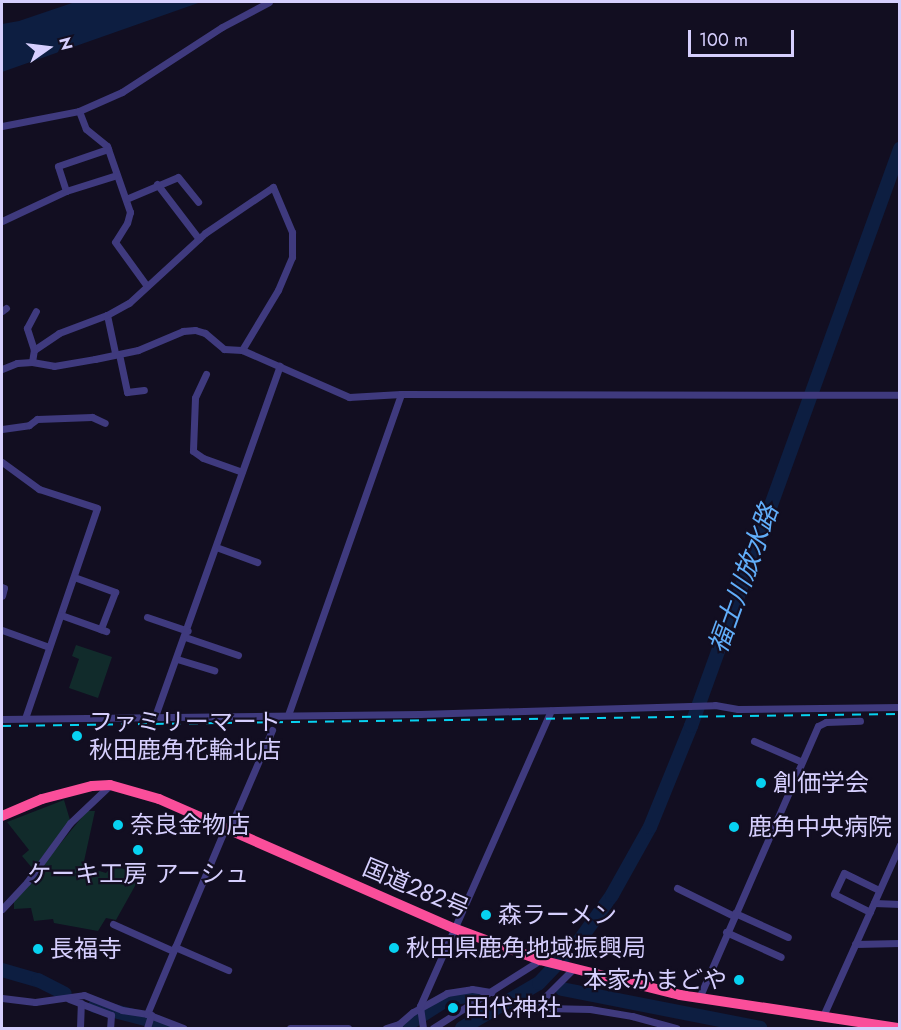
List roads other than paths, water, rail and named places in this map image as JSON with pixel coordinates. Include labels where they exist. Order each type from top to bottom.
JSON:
[{"type":"highway","name":"国道282号","points":[[2,816],[42,799],[92,786],[110,785],[159,799],[453,928],[540,960],[699,999],[898,1029]]},
{"type":"street","points":[[2,126],[79,111],[122,92],[222,27],[269,2]]},
{"type":"street","points":[[79,111],[86,129],[108,149],[130,212],[127,223],[115,242],[147,286]]},
{"type":"street","points":[[66,191],[58,166],[108,149]]},
{"type":"street","points":[[2,221],[66,191],[117,175]]},
{"type":"street","points":[[126,199],[157,184],[180,177],[198,202]]},
{"type":"street","points":[[157,184],[199,239]]},
{"type":"street","points":[[33,350],[59,333],[107,315],[129,303],[199,239],[273,187],[292,232],[292,257],[278,290],[242,350]]},
{"type":"street","points":[[32,362],[33,350],[27,328],[36,311]]},
{"type":"street","points":[[107,315],[127,392],[144,390]]},
{"type":"street","points":[[2,369],[17,363],[32,362],[54,366],[138,350],[183,331],[195,330],[205,333],[224,349],[242,350],[349,397],[401,394],[900,395]]},
{"type":"street","points":[[154,719],[280,366]]},
{"type":"street","points":[[206,374],[195,398],[193,451],[203,458],[242,472]]},
{"type":"street","points":[[288,715],[401,394]]},
{"type":"street","points":[[2,429],[29,425],[37,419],[92,417],[105,423]]},
{"type":"street","points":[[2,462],[39,489],[97,508],[24,718]]},
{"type":"street","points":[[216,547],[257,562]]},
{"type":"street","points":[[61,615],[104,630],[115,592],[74,577]]},
{"type":"street","points":[[2,587],[4,588],[2,596]]},
{"type":"street","points":[[147,617],[238,655]]},
{"type":"street","points":[[2,630],[49,647]]},
{"type":"street","points":[[177,659],[214,670]]},
{"type":"street","points":[[2,719],[154,719],[550,711],[715,705],[738,710],[900,707]]},
{"type":"street","points":[[423,1029],[420,1014],[453,928],[550,711]]},
{"type":"street","points":[[699,999],[726,932],[818,726],[826,722],[860,721]]},
{"type":"street","points":[[148,1026],[149,1015],[174,949],[272,730]]},
{"type":"street","points":[[754,741],[802,762]]},
{"type":"street","points":[[2,909],[27,882],[70,823],[110,785]]},
{"type":"street","points":[[823,1016],[900,845]]},
{"type":"street","points":[[870,912],[834,894],[844,873],[879,890]]},
{"type":"street","points":[[677,888],[788,937]]},
{"type":"street","points":[[874,903],[900,904]]},
{"type":"street","points":[[113,924],[228,970]]},
{"type":"street","points":[[726,932],[781,957]]},
{"type":"street","points":[[855,944],[900,943]]},
{"type":"street","points":[[433,1029],[540,960]]},
{"type":"street","points":[[572,969],[541,1001],[546,1008],[590,1009],[632,1016],[676,1029]]},
{"type":"street","points":[[386,1029],[420,1014],[440,996],[458,990],[492,992]]},
{"type":"street","points":[[2,998],[35,1002],[84,995],[122,1010],[149,1015],[183,1029]]},
{"type":"street","points":[[67,999],[111,1015],[110,1029]]},
{"type":"street","points":[[80,1029],[81,1003]]},
{"type":"street","points":[[290,1029],[348,1029]]},
{"type":"water","points":[[75,2],[201,2],[2,72],[2,24],[19,21]]},
{"type":"waterway","name":"福士川放水路","points":[[462,1028],[539,983],[579,941],[612,895],[650,827],[691,726],[900,149]]},
{"type":"waterway","points":[[2,970],[38,980],[65,994]]},
{"type":"waterway","points":[[562,989],[760,1028]]},
{"type":"waterway","points":[[402,1028],[446,1000],[478,994]]},
{"type":"waterway","points":[[95,1006],[157,1022],[169,1028]]},
{"type":"railway","points":[[2,726],[900,714]]},
{"type":"place","name":"ファミリーマート 秋田鹿角花輪北店","points":[[77,736]]},
{"type":"place","name":"創価学会","points":[[761,783]]},
{"type":"place","name":"奈良金物店","points":[[118,825]]},
{"type":"place","name":"鹿角中央病院","points":[[734,827]]},
{"type":"place","name":"ケーキ工房 アーシュ","points":[[138,850]]},
{"type":"place","name":"森ラーメン","points":[[486,915]]},
{"type":"place","name":"秋田県鹿角地域振興局","points":[[394,948]]},
{"type":"place","name":"長福寺","points":[[38,949]]},
{"type":"place","name":"本家かまどや","points":[[739,980]]},
{"type":"place","name":"田代神社","points":[[453,1008]]}]
